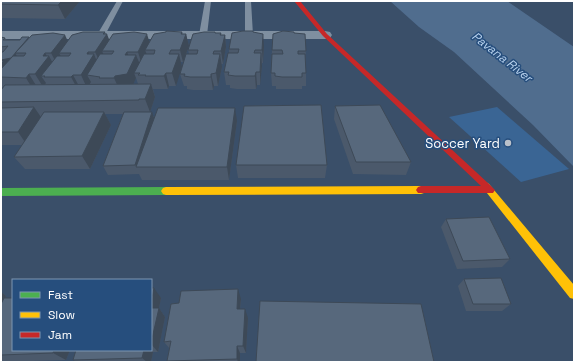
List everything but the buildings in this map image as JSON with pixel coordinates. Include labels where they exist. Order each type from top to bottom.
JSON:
[{"type":"street","points":[[297,1],[326,35],[490,190],[574,294]]},
{"type":"street","points":[[1,35],[326,35]]},
{"type":"street","points":[[1,192],[490,190]]},
{"type":"lane","points":[[101,35],[120,1]]},
{"type":"lane","points":[[203,35],[208,1]]},
{"type":"lane","points":[[248,1],[249,35]]},
{"type":"shaded area","name":"Soccer Yard","points":[[497,107],[569,169],[521,182],[449,117]]},
{"type":"water","name":"Pavana River","points":[[390,1],[507,1],[574,47],[574,167],[533,125],[454,52],[419,27]]},
{"type":"traffic: fast","points":[[1,192],[166,191]]},
{"type":"traffic: slow","points":[[486,186],[574,294]]},
{"type":"traffic: slow","points":[[166,191],[421,190]]},
{"type":"traffic: jam","points":[[297,1],[325,35],[486,186]]},
{"type":"traffic: jam","points":[[421,190],[490,190]]},
{"type":"place","name":"Soccer Yard","points":[[508,143]]}]
